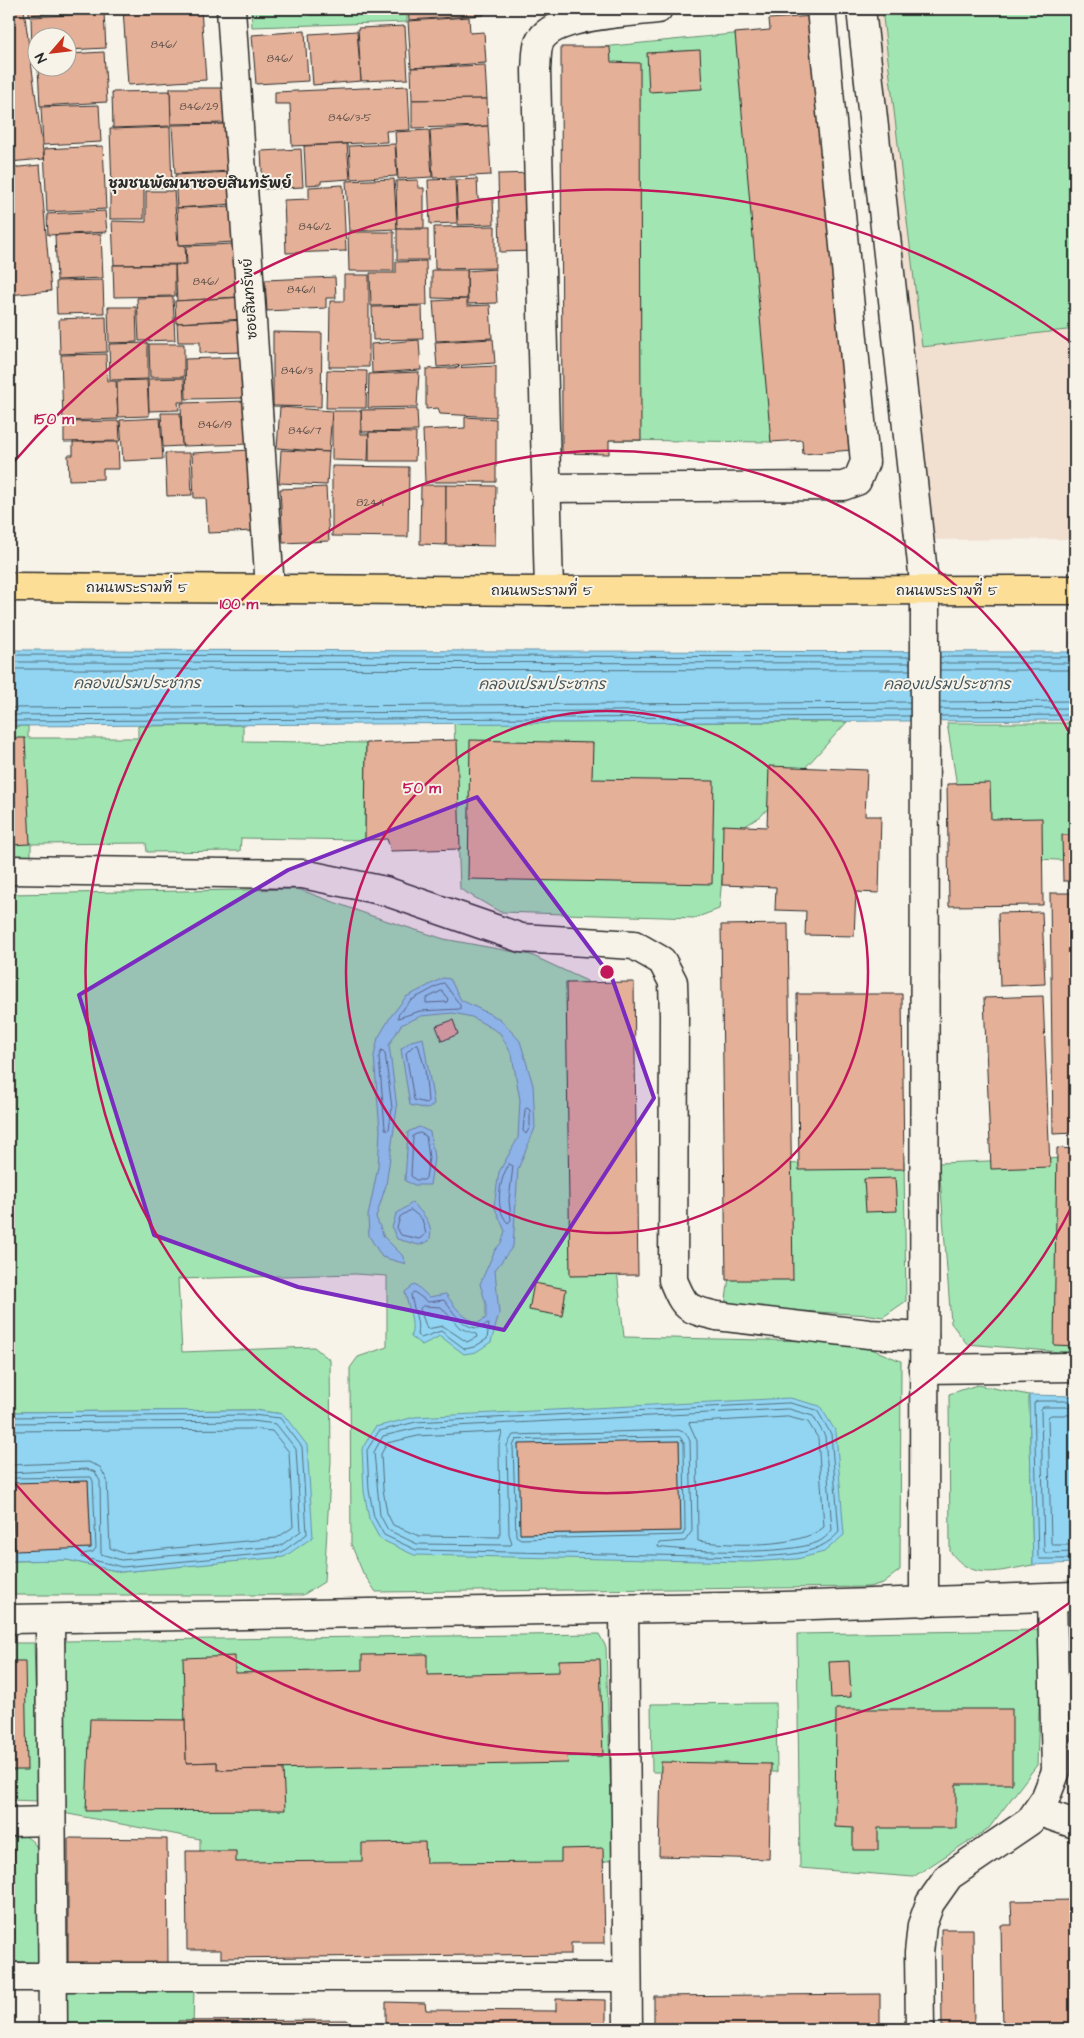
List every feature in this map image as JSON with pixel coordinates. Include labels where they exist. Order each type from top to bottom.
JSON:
[{"type":"main road","name":"ถนนพระรามที่ 5","points":[[9,587],[549,592],[1075,590]]},
{"type":"street","name":"ซอยสินทรัพย์","points":[[231,9],[270,589]]},
{"type":"street","points":[[549,592],[536,70],[539,43],[548,20],[570,20],[658,9]]},
{"type":"street","points":[[545,488],[843,486],[857,481],[866,462],[821,9]]},
{"type":"street","points":[[861,9],[925,591],[924,1602]]},
{"type":"street","points":[[9,870],[91,869],[303,874],[385,891],[521,938],[634,946],[662,961],[673,982],[673,1280],[682,1302],[694,1311],[717,1316],[869,1334],[924,1337]]},
{"type":"street","points":[[924,1369],[1075,1368]]},
{"type":"street","points":[[9,1619],[924,1602],[1064,1596],[1056,1771],[1045,1799],[1030,1821],[949,1876],[930,1903],[922,1925],[919,1953],[920,2029]]},
{"type":"street","points":[[624,1608],[628,2029]]},
{"type":"street","points":[[50,1618],[54,2029]]},
{"type":"street","points":[[1036,1811],[1075,1824]]},
{"type":"street","points":[[9,1822],[52,1822]]},
{"type":"street","points":[[9,1976],[628,1977]]},
{"type":"highlighted area","points":[[477,797],[612,978],[654,1098],[504,1330],[298,1287],[154,1235],[79,995],[288,870]]},
{"type":"shaded area","points":[[849,9],[1075,9],[1075,539],[907,540]]},
{"type":"green space","points":[[251,9],[407,9],[407,22],[252,27]]},
{"type":"green space","points":[[882,9],[1075,9],[1075,329],[922,347]]},
{"type":"green space","points":[[753,32],[771,442],[609,440],[592,48]]},
{"type":"green space","points":[[847,722],[761,816],[726,838],[719,909],[695,918],[500,912],[460,889],[454,723]]},
{"type":"green space","points":[[947,723],[1075,723],[1075,861],[968,855]]},
{"type":"green space","points":[[243,725],[243,741],[366,743],[365,840],[241,838],[240,851],[147,852],[146,843],[31,844],[31,856],[9,856],[9,726],[28,726],[28,738],[138,738],[138,726]]},
{"type":"green space","points":[[298,889],[372,916],[444,939],[531,955],[587,981],[624,1337],[854,1342],[901,1361],[900,1570],[883,1583],[869,1587],[376,1592],[363,1573],[351,1544],[350,1368],[358,1357],[387,1347],[387,1276],[355,1274],[178,1279],[182,1352],[314,1347],[330,1360],[331,1461],[324,1582],[303,1595],[9,1595],[9,1561],[67,1560],[121,1572],[256,1559],[283,1414],[253,1410],[9,1412],[9,894]]},
{"type":"green space","points":[[1064,1158],[1072,1353],[967,1344],[951,1323],[939,1163]]},
{"type":"green space","points":[[904,1162],[906,1301],[883,1317],[725,1307],[731,1262],[773,1164]]},
{"type":"green space","points":[[977,1385],[1029,1395],[1033,1565],[998,1571],[977,1571],[959,1561],[950,1551],[949,1394]]},
{"type":"green space","points":[[1042,1630],[1037,1765],[989,1828],[913,1877],[800,1868],[797,1634]]},
{"type":"green space","points":[[599,1634],[606,1647],[613,1859],[562,1874],[200,1875],[200,1839],[63,1813],[65,1641]]},
{"type":"green space","points":[[9,1643],[34,1643],[39,1801],[9,1800]]},
{"type":"green space","points":[[776,1703],[777,1772],[652,1772],[651,1704]]},
{"type":"green space","points":[[9,1833],[19,1834],[33,1842],[42,1865],[44,1881],[43,1963],[9,1961]]},
{"type":"green space","points":[[194,1988],[193,2029],[65,2029],[63,1990]]},
{"type":"water","name":"คลองเปรมประชากร","points":[[9,650],[1075,652],[1075,720],[9,726]]},
{"type":"water","points":[[443,978],[450,979],[461,1000],[500,1019],[520,1041],[533,1085],[535,1128],[518,1169],[513,1246],[495,1270],[499,1314],[491,1342],[476,1352],[464,1354],[440,1336],[422,1345],[411,1337],[412,1320],[405,1292],[415,1284],[429,1297],[446,1294],[459,1312],[472,1321],[478,1323],[486,1318],[486,1304],[480,1284],[495,1250],[501,1243],[505,1231],[494,1206],[499,1172],[518,1138],[520,1100],[512,1055],[500,1033],[472,1017],[453,1013],[421,1016],[401,1025],[389,1045],[397,1108],[386,1185],[376,1217],[384,1237],[402,1255],[406,1264],[382,1257],[369,1236],[368,1216],[378,1167],[380,1130],[374,1056],[378,1038],[391,1016],[406,997]]},
{"type":"water","points":[[423,1038],[434,1104],[428,1109],[410,1105],[401,1049],[411,1041]]},
{"type":"water","points":[[419,1127],[430,1132],[434,1158],[430,1185],[415,1185],[405,1181],[408,1132]]},
{"type":"water","points":[[412,1203],[424,1215],[430,1230],[429,1241],[419,1245],[397,1239],[392,1228],[396,1214]]},
{"type":"water","points":[[1029,1395],[1075,1396],[1075,1563],[1033,1565]]},
{"type":"water","points":[[790,1398],[820,1406],[836,1432],[844,1535],[824,1552],[797,1559],[749,1562],[414,1555],[380,1539],[369,1519],[364,1491],[362,1449],[375,1427],[415,1417]],"holes":[[[679,1442],[680,1531],[520,1534]]]},
{"type":"water","points":[[253,1410],[283,1414],[307,1445],[313,1537],[284,1557],[121,1572],[67,1560],[9,1561],[9,1412]],"holes":[[[88,1481],[91,1548],[15,1550],[12,1484]]]},
{"type":"building","points":[[9,9],[24,9],[28,39],[28,78],[33,78],[44,159],[9,162]]},
{"type":"building","points":[[29,9],[50,9],[51,13],[29,15]]},
{"type":"building","points":[[51,9],[96,9],[96,12],[51,12]]},
{"type":"building","points":[[123,9],[201,9],[206,80],[128,85]]},
{"type":"building","points":[[301,9],[347,9],[347,14],[310,15],[310,10]]},
{"type":"building","points":[[408,9],[484,9],[484,15],[409,20]]},
{"type":"building","points":[[104,13],[106,48],[78,49],[78,28],[31,28],[31,17]]},
{"type":"building","points":[[814,16],[852,450],[803,454],[802,440],[771,442],[735,33],[770,30],[769,19]]},
{"type":"building","points":[[469,17],[470,33],[484,32],[486,63],[411,68],[408,21]]},
{"type":"building","points":[[405,26],[408,79],[361,81],[358,28]]},
{"type":"building","points":[[305,31],[308,81],[256,84],[252,35]]},
{"type":"building","points":[[357,31],[361,81],[313,85],[309,34]]},
{"type":"building","points":[[561,47],[610,47],[611,62],[640,63],[641,440],[609,440],[609,454],[562,453]]},
{"type":"building","points":[[700,50],[702,89],[649,92],[647,53]]},
{"type":"building","points":[[104,52],[107,102],[40,106],[39,78],[78,78],[78,53]]},
{"type":"building","points":[[485,65],[487,99],[412,100],[411,68]]},
{"type":"building","points":[[408,86],[410,130],[386,131],[387,142],[292,146],[290,104],[275,104],[275,92]]},
{"type":"building","points":[[170,88],[227,88],[227,123],[171,124]]},
{"type":"building","points":[[170,91],[171,126],[113,128],[112,92]]},
{"type":"building","points":[[487,99],[488,126],[412,128],[412,100]]},
{"type":"building","points":[[99,105],[101,142],[43,145],[41,107]]},
{"type":"building","points":[[229,124],[231,171],[175,174],[172,125]]},
{"type":"building","points":[[488,126],[491,175],[433,178],[430,130]]},
{"type":"building","points":[[170,127],[172,187],[112,189],[110,129]]},
{"type":"building","points":[[429,130],[432,177],[398,179],[395,132]]},
{"type":"building","points":[[347,144],[350,179],[321,181],[321,184],[306,185],[304,146]]},
{"type":"building","points":[[395,144],[397,176],[351,179],[349,146]]},
{"type":"building","points":[[103,146],[106,209],[47,212],[44,149]]},
{"type":"building","points":[[301,149],[303,187],[263,189],[261,151]]},
{"type":"building","points":[[40,165],[51,291],[9,295],[9,168]]},
{"type":"building","points":[[231,172],[233,204],[177,208],[175,175]]},
{"type":"building","points":[[533,173],[534,251],[500,252],[498,174]]},
{"type":"building","points":[[394,179],[397,229],[349,231],[346,181]]},
{"type":"building","points":[[455,179],[457,223],[430,224],[428,180]]},
{"type":"building","points":[[477,179],[478,199],[493,199],[494,224],[458,225],[456,180]]},
{"type":"building","points":[[418,180],[418,188],[424,188],[424,228],[397,228],[396,181]]},
{"type":"building","points":[[343,185],[346,251],[286,253],[284,200],[309,199],[309,187]]},
{"type":"building","points":[[110,189],[144,189],[144,219],[110,219]]},
{"type":"building","points":[[146,191],[174,191],[178,245],[185,245],[186,264],[114,265],[112,221],[146,222]]},
{"type":"building","points":[[233,206],[235,242],[179,245],[177,208]]},
{"type":"building","points":[[105,211],[107,232],[48,235],[47,214]]},
{"type":"building","points":[[495,226],[495,268],[435,269],[434,227]]},
{"type":"building","points":[[397,229],[428,229],[428,260],[397,260]]},
{"type":"building","points":[[348,232],[394,232],[394,271],[349,271]]},
{"type":"building","points":[[101,234],[103,278],[57,280],[55,235]]},
{"type":"building","points":[[234,244],[237,297],[177,301],[175,265],[187,264],[186,246]]},
{"type":"building","points":[[426,261],[427,305],[371,306],[370,273],[396,273],[396,262]]},
{"type":"building","points":[[113,265],[175,265],[175,296],[114,297]]},
{"type":"building","points":[[495,269],[497,303],[468,304],[467,271]]},
{"type":"building","points":[[432,270],[467,270],[467,299],[432,298]]},
{"type":"building","points":[[344,275],[369,275],[369,367],[329,367],[330,301],[344,301]]},
{"type":"building","points":[[335,277],[336,298],[326,298],[326,308],[267,311],[265,280]]},
{"type":"building","points":[[103,280],[104,313],[57,314],[56,281]]},
{"type":"building","points":[[173,297],[175,340],[139,341],[137,298]]},
{"type":"building","points":[[244,297],[245,319],[176,323],[175,301]]},
{"type":"building","points":[[467,299],[467,306],[490,305],[492,338],[436,341],[433,301]]},
{"type":"building","points":[[422,306],[423,339],[373,340],[372,307]]},
{"type":"building","points":[[108,307],[136,307],[137,342],[109,343]]},
{"type":"building","points":[[106,317],[107,352],[60,354],[59,319]]},
{"type":"building","points":[[246,320],[247,352],[200,353],[200,342],[178,342],[177,323]]},
{"type":"building","points":[[273,332],[322,333],[321,407],[273,406]]},
{"type":"building","points":[[493,339],[495,363],[437,367],[435,342]]},
{"type":"building","points":[[419,340],[421,370],[372,373],[371,344]]},
{"type":"building","points":[[148,343],[148,379],[110,380],[109,344]]},
{"type":"building","points":[[149,344],[184,344],[184,377],[150,377]]},
{"type":"building","points":[[106,354],[107,381],[116,381],[118,419],[63,421],[61,355]]},
{"type":"building","points":[[246,357],[247,398],[186,399],[185,359]]},
{"type":"building","points":[[496,366],[496,417],[440,414],[438,408],[426,409],[426,369]]},
{"type":"building","points":[[327,370],[367,371],[366,408],[326,408]]},
{"type":"building","points":[[419,372],[417,407],[368,408],[369,374]]},
{"type":"building","points":[[184,378],[185,402],[178,402],[179,410],[149,411],[148,379]]},
{"type":"building","points":[[147,380],[149,416],[118,417],[117,381]]},
{"type":"building","points":[[248,401],[250,444],[182,446],[181,403]]},
{"type":"building","points":[[280,407],[332,411],[329,452],[277,448]]},
{"type":"building","points":[[417,409],[418,431],[362,432],[361,410]]},
{"type":"building","points":[[332,411],[361,411],[361,434],[369,434],[368,461],[332,460]]},
{"type":"building","points":[[161,413],[180,413],[182,446],[163,447]]},
{"type":"building","points":[[465,417],[496,419],[496,482],[425,482],[423,430],[465,428]]},
{"type":"building","points":[[160,418],[163,459],[123,461],[120,420]]},
{"type":"building","points":[[119,421],[120,441],[64,442],[64,422]]},
{"type":"building","points":[[369,432],[416,433],[415,461],[369,461]]},
{"type":"building","points":[[73,442],[118,442],[119,469],[103,469],[103,479],[69,480],[68,455],[73,455]]},
{"type":"building","points":[[251,450],[255,531],[208,533],[206,498],[194,498],[192,453]]},
{"type":"building","points":[[281,450],[329,452],[327,485],[279,483]]},
{"type":"building","points":[[165,453],[190,453],[192,495],[167,496]]},
{"type":"building","points":[[332,466],[409,467],[408,537],[332,536]]},
{"type":"building","points":[[421,485],[446,485],[446,545],[420,544]]},
{"type":"building","points":[[446,485],[496,486],[495,546],[446,545]]},
{"type":"building","points":[[326,487],[329,541],[283,543],[280,489]]},
{"type":"building","points":[[9,738],[25,738],[30,844],[9,845]]},
{"type":"building","points":[[457,740],[460,849],[391,851],[387,839],[365,840],[366,743]]},
{"type":"building","points":[[470,740],[593,743],[592,779],[714,781],[712,884],[468,879]]},
{"type":"building","points":[[769,766],[867,770],[865,816],[881,816],[879,893],[856,892],[854,936],[805,935],[806,911],[775,910],[776,887],[722,885],[723,825],[767,827]]},
{"type":"building","points":[[990,783],[991,819],[1042,818],[1043,905],[949,906],[947,784]]},
{"type":"building","points":[[1062,835],[1075,835],[1075,881],[1063,881]]},
{"type":"building","points":[[1050,893],[1075,893],[1075,1133],[1053,1134]]},
{"type":"building","points":[[1042,912],[1045,984],[1000,986],[998,913]]},
{"type":"building","points":[[788,924],[793,1280],[726,1280],[721,925]]},
{"type":"building","points":[[634,982],[638,1275],[570,1276],[566,983]]},
{"type":"building","points":[[797,994],[902,994],[904,1169],[799,1170]]},
{"type":"building","points":[[1043,996],[1050,1167],[991,1169],[984,998]]},
{"type":"building","points":[[453,1020],[458,1034],[442,1041],[436,1026]]},
{"type":"building","points":[[1057,1148],[1075,1149],[1075,1346],[1054,1345]]},
{"type":"building","points":[[895,1178],[897,1211],[866,1212],[864,1179]]},
{"type":"building","points":[[534,1283],[566,1289],[562,1316],[529,1310]]},
{"type":"building","points":[[679,1441],[681,1531],[520,1534],[518,1444]]},
{"type":"building","points":[[88,1481],[91,1548],[15,1551],[12,1483]]},
{"type":"building","points":[[427,1654],[427,1675],[559,1672],[559,1660],[600,1659],[603,1756],[567,1756],[568,1763],[217,1770],[217,1762],[186,1763],[183,1658],[235,1656],[235,1673],[362,1670],[362,1655]]},
{"type":"building","points":[[9,1661],[25,1661],[27,1770],[9,1770]]},
{"type":"building","points":[[849,1661],[851,1697],[831,1698],[829,1662]]},
{"type":"building","points":[[836,1709],[1012,1709],[1012,1784],[956,1784],[956,1828],[878,1828],[878,1850],[853,1850],[853,1828],[835,1827]]},
{"type":"building","points":[[90,1719],[185,1720],[186,1763],[217,1762],[217,1770],[283,1769],[285,1810],[86,1811]]},
{"type":"building","points":[[661,1762],[771,1764],[769,1859],[659,1856]]},
{"type":"building","points":[[68,1838],[167,1839],[168,1965],[68,1965]]},
{"type":"building","points":[[425,1842],[426,1863],[561,1862],[561,1849],[603,1848],[605,1943],[571,1943],[571,1954],[221,1958],[221,1950],[187,1950],[186,1851],[236,1851],[236,1862],[362,1861],[362,1843]]},
{"type":"building","points":[[9,1849],[14,1849],[14,1949],[9,1949]]},
{"type":"building","points":[[1075,1900],[1075,2029],[1003,2029],[1001,1925],[1012,1925],[1011,1901]]},
{"type":"building","points":[[941,1929],[973,1929],[974,2029],[942,2029]]},
{"type":"building","points":[[880,1994],[880,2029],[654,2029],[654,1996]]},
{"type":"building","points":[[556,1999],[606,2000],[606,2029],[386,2029],[386,2002],[425,2003],[426,2010],[556,2011]]},
{"type":"building","points":[[9,2001],[10,2003],[11,2029],[9,2029]]},
{"type":"building","points":[[347,2020],[347,2029],[178,2029],[178,2021]]},
{"type":"district","name":"ชุมชนพัฒนาซอยสินทรัพย์","points":[[200,183]]}]
